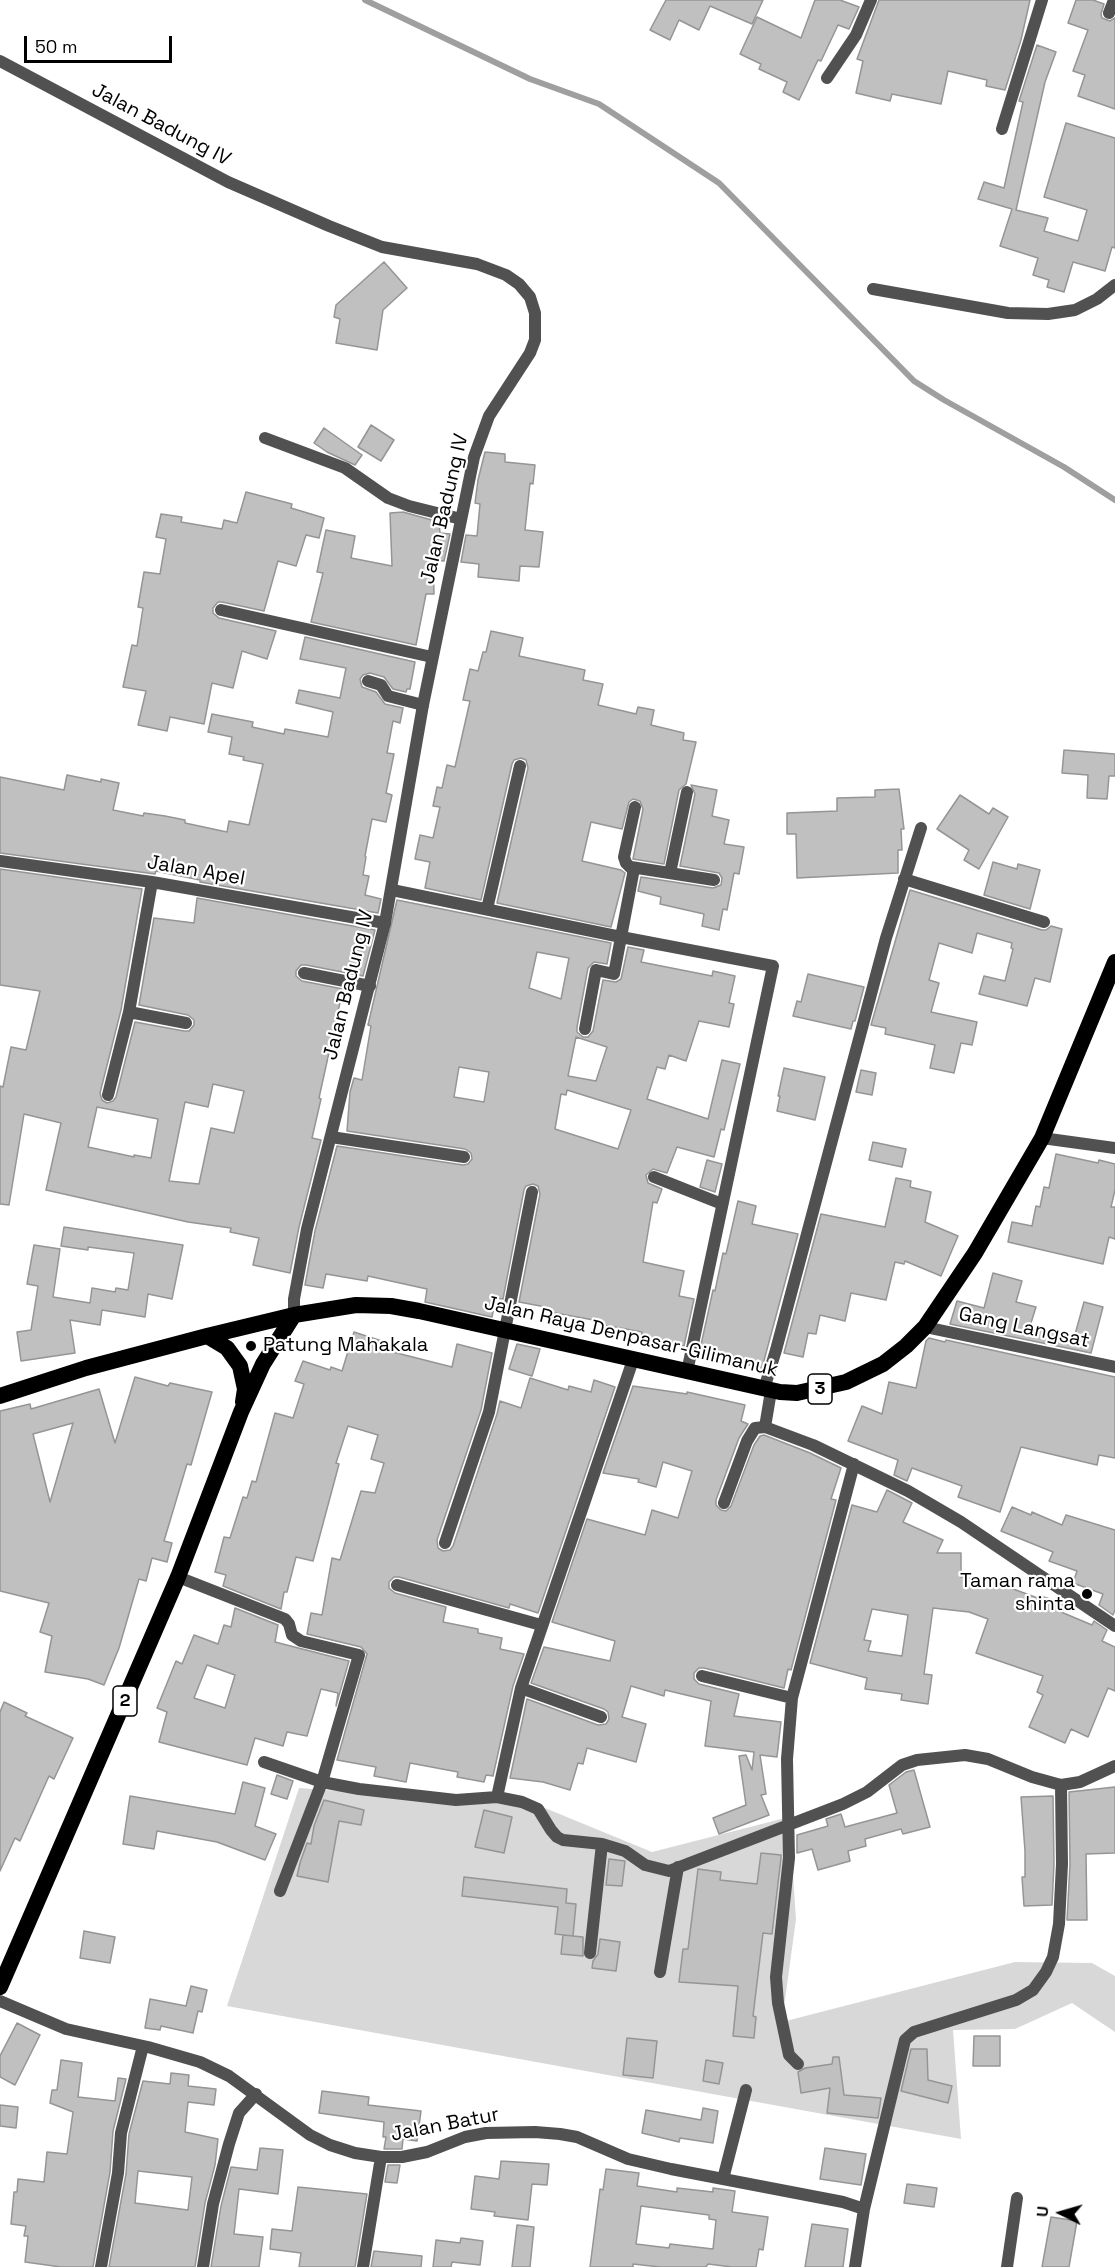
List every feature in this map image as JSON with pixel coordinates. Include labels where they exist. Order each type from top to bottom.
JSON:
[{"type":"highway","name":"Jalan Raya Denpasar-Gilimanuk","points":[[0,1396],[86,1368],[207,1336],[294,1315],[356,1305],[391,1306],[768,1390],[797,1393],[846,1382],[883,1364],[925,1327],[975,1253],[1042,1138],[1115,962]]},
{"type":"highway","points":[[241,1412],[263,1364],[294,1315]]},
{"type":"highway","name":"2","points":[[0,1987],[178,1577],[241,1412],[245,1389],[240,1366],[226,1348],[207,1336]]},
{"type":"street","points":[[827,78],[856,35],[871,0]]},
{"type":"street","points":[[1002,129],[1042,0]]},
{"type":"street","points":[[1109,13],[1114,0]]},
{"type":"street","name":"Jalan Badung IV","points":[[0,61],[228,183],[329,226],[382,247],[477,264],[506,275],[519,284],[530,297],[535,313],[535,340],[530,353],[489,416],[474,457],[432,657],[386,923],[299,1264],[294,1315]]},
{"type":"street","points":[[873,289],[1008,313],[1048,314],[1075,310],[1097,299],[1115,285]]},
{"type":"street","points":[[265,438],[345,468],[387,498],[460,519]]},
{"type":"street","points":[[221,610],[432,657]]},
{"type":"street","points":[[368,681],[381,685],[388,696],[423,705]]},
{"type":"street","points":[[487,909],[520,766]]},
{"type":"street","points":[[670,873],[687,792]]},
{"type":"street","points":[[585,1029],[596,970],[614,974],[632,881],[633,870],[624,857],[635,807]]},
{"type":"street","points":[[765,1427],[768,1390],[779,1339],[886,938],[921,828]]},
{"type":"street","name":"Jalan Apel","points":[[0,861],[152,882],[386,923]]},
{"type":"street","points":[[631,867],[714,880]]},
{"type":"street","points":[[904,879],[1044,922]]},
{"type":"street","points":[[108,1095],[129,1012],[152,882]]},
{"type":"street","points":[[392,890],[772,966],[687,1372]]},
{"type":"street","points":[[304,973],[370,986]]},
{"type":"street","points":[[129,1012],[186,1023]]},
{"type":"street","points":[[331,1137],[464,1157]]},
{"type":"street","points":[[1042,1138],[1115,1148]]},
{"type":"street","points":[[654,1178],[722,1204]]},
{"type":"street","points":[[445,1543],[489,1413],[532,1192]]},
{"type":"street","name":"Gang Langsat","points":[[925,1327],[1115,1367]]},
{"type":"street","points":[[496,1797],[520,1688],[633,1360]]},
{"type":"street","points":[[724,1503],[747,1441],[755,1428],[765,1427],[813,1445],[908,1491],[961,1522],[1115,1626]]},
{"type":"street","points":[[798,2064],[789,2055],[778,2003],[776,1977],[789,1858],[787,1759],[792,1698],[854,1464]]},
{"type":"street","points":[[178,1577],[285,1619],[292,1635],[301,1641],[359,1655],[322,1782],[280,1891]]},
{"type":"street","points":[[397,1585],[541,1625]]},
{"type":"street","points":[[702,1676],[792,1698]]},
{"type":"street","points":[[520,1688],[601,1717]]},
{"type":"street","points":[[264,1762],[322,1782],[359,1789],[456,1800],[496,1797],[522,1802],[538,1809],[551,1830],[563,1840],[602,1844],[625,1851],[645,1865],[669,1871],[788,1826],[867,1792],[902,1765],[917,1760],[966,1755],[988,1759],[1032,1777],[1061,1785],[1080,1782],[1115,1766]]},
{"type":"street","points":[[855,2267],[864,2208],[905,2040],[914,2032],[1016,2000],[1033,1990],[1053,1957],[1060,1912],[1061,1785]]},
{"type":"street","points":[[590,1953],[602,1844]]},
{"type":"street","points":[[660,1972],[678,1867]]},
{"type":"street","name":"Jalan Batur","points":[[0,2001],[66,2030],[143,2046],[200,2062],[230,2076],[310,2134],[330,2145],[355,2152],[381,2157],[402,2157],[427,2152],[465,2137],[506,2132],[535,2132],[577,2137],[628,2159],[819,2196],[864,2208]]},
{"type":"street","points":[[101,2267],[117,2173],[121,2133],[143,2046]]},
{"type":"street","points":[[723,2179],[746,2090]]},
{"type":"street","points":[[203,2267],[213,2204],[229,2144],[239,2113],[256,2094]]},
{"type":"street","points":[[363,2267],[381,2157]]},
{"type":"street","points":[[1007,2267],[1017,2198]]},
{"type":"shaded area","points":[[299,1788],[540,1806],[652,1852],[789,1817],[796,1919],[782,2022],[1015,1962],[1092,1963],[1115,1976],[1115,2032],[1072,2003],[1015,2029],[953,2030],[961,2139],[227,2006]]},
{"type":"building","points":[[666,0],[763,0],[752,24],[710,6],[699,30],[679,20],[670,40],[650,30]]},
{"type":"building","points":[[815,0],[840,0],[859,7],[849,29],[838,25],[799,100],[783,92],[787,82],[759,69],[761,64],[740,54],[757,17],[801,38]]},
{"type":"building","points":[[879,0],[1030,0],[1021,40],[1005,90],[986,86],[987,80],[948,71],[941,104],[892,94],[890,101],[856,93],[863,61],[857,59]]},
{"type":"building","points":[[1076,0],[1093,0],[1104,4],[1102,18],[1110,21],[1115,18],[1115,109],[1078,96],[1085,75],[1073,71],[1088,30],[1068,23]]},
{"type":"building","points":[[1037,45],[1056,52],[1045,82],[1016,210],[1048,218],[1044,231],[1078,241],[1087,210],[1044,197],[1066,123],[1115,138],[1115,248],[1112,247],[1105,271],[1073,262],[1064,292],[1047,287],[1049,280],[1033,275],[1038,258],[1000,246],[1012,209],[978,199],[984,182],[1004,188],[1023,102],[1019,101]]},
{"type":"building","points":[[384,262],[407,288],[383,310],[377,350],[336,343],[340,319],[334,317],[336,305]]},
{"type":"building","points":[[371,425],[394,440],[381,461],[358,447]]},
{"type":"building","points":[[324,428],[362,455],[355,465],[314,443]]},
{"type":"building","points":[[485,452],[505,454],[505,462],[535,465],[533,484],[530,483],[525,530],[543,532],[539,567],[520,566],[519,581],[478,577],[479,564],[461,562],[466,535],[477,536],[480,504],[475,503]]},
{"type":"building","points":[[246,492],[292,504],[291,508],[324,518],[319,538],[306,535],[296,566],[278,561],[264,611],[222,602],[218,602],[213,608],[213,613],[219,618],[276,631],[267,659],[242,651],[233,688],[212,683],[204,724],[170,717],[167,731],[138,725],[146,691],[123,687],[132,645],[137,646],[143,608],[138,607],[144,572],[160,574],[166,539],[156,537],[161,514],[182,517],[181,522],[222,529],[224,520],[237,523]]},
{"type":"building","points":[[403,512],[439,522],[440,533],[450,534],[444,561],[433,560],[434,594],[426,594],[416,645],[311,622],[323,573],[317,572],[326,530],[355,536],[351,558],[392,566],[390,513]]},
{"type":"building","points":[[491,631],[523,638],[519,656],[585,670],[583,680],[603,684],[598,705],[636,714],[638,707],[654,710],[651,725],[684,733],[683,740],[696,742],[686,784],[679,790],[664,864],[633,859],[643,809],[640,801],[633,799],[629,802],[622,829],[591,822],[582,861],[621,870],[625,873],[611,927],[497,903],[528,768],[526,760],[521,758],[514,760],[512,764],[481,900],[425,888],[430,862],[415,859],[420,835],[433,838],[440,807],[433,806],[437,787],[442,788],[447,765],[455,767],[470,701],[463,700],[470,669],[478,671]]},
{"type":"building","points":[[305,637],[415,662],[410,689],[406,692],[393,689],[384,677],[370,673],[363,675],[360,679],[362,687],[376,692],[385,704],[403,708],[400,723],[393,721],[387,753],[394,754],[386,793],[392,795],[386,822],[372,819],[365,856],[363,875],[369,876],[365,895],[381,899],[378,913],[200,882],[200,880],[156,871],[155,874],[0,853],[0,777],[64,790],[67,775],[101,782],[101,779],[119,783],[113,810],[143,816],[144,813],[165,816],[227,832],[229,821],[249,825],[263,764],[243,760],[244,757],[229,754],[232,737],[208,732],[212,714],[253,722],[252,727],[284,734],[285,729],[328,737],[333,712],[296,703],[299,690],[340,698],[346,668],[300,659]]},
{"type":"building","points":[[1064,750],[1115,754],[1115,776],[1109,776],[1107,799],[1087,798],[1088,775],[1062,773]]},
{"type":"building","points":[[691,785],[717,790],[712,816],[729,820],[724,844],[744,847],[739,874],[734,873],[727,910],[723,909],[719,930],[702,926],[704,914],[660,904],[661,897],[638,891],[641,877],[713,888],[721,885],[722,878],[719,873],[680,866],[695,794]]},
{"type":"building","points":[[899,789],[904,829],[901,829],[902,850],[898,850],[898,873],[797,878],[796,834],[787,834],[787,813],[837,811],[837,798],[875,797],[875,790]]},
{"type":"building","points":[[960,795],[989,814],[993,808],[1008,817],[979,869],[964,860],[969,850],[937,829]]},
{"type":"building","points":[[993,862],[1017,869],[1018,864],[1040,870],[1030,909],[984,895]]},
{"type":"building","points":[[0,869],[142,889],[121,1010],[100,1093],[102,1100],[107,1103],[116,1097],[135,1022],[184,1031],[189,1031],[194,1025],[194,1020],[188,1015],[139,1005],[154,918],[194,923],[197,898],[375,930],[363,976],[306,965],[301,965],[296,971],[296,976],[302,981],[343,989],[312,1138],[321,1140],[290,1273],[253,1265],[259,1238],[230,1232],[231,1228],[188,1222],[46,1190],[61,1123],[24,1114],[9,1205],[0,1204],[0,1086],[3,1087],[11,1047],[26,1050],[40,991],[0,985]],"holes":[[[213,1084],[244,1091],[234,1133],[211,1128],[199,1184],[169,1181],[185,1102],[208,1107]],[[97,1107],[158,1119],[151,1158],[134,1155],[134,1157],[88,1147]]]},
{"type":"building","points":[[910,890],[1042,930],[1051,926],[1062,929],[1050,982],[1035,978],[1027,1006],[979,994],[984,976],[1005,981],[1013,949],[1011,948],[1012,943],[977,933],[972,953],[939,943],[929,980],[939,983],[931,1012],[977,1022],[972,1045],[961,1043],[954,1073],[930,1068],[935,1045],[885,1034],[886,1028],[871,1025]]},
{"type":"building","points":[[397,900],[611,943],[607,964],[594,962],[588,968],[577,1027],[577,1032],[583,1037],[588,1037],[593,1031],[603,980],[616,982],[621,979],[628,947],[644,950],[641,962],[712,976],[713,971],[735,976],[729,1003],[734,1004],[729,1027],[699,1021],[686,1061],[669,1055],[665,1069],[657,1067],[647,1099],[708,1119],[722,1060],[740,1064],[724,1130],[721,1129],[714,1157],[677,1147],[667,1173],[653,1169],[646,1175],[648,1183],[662,1189],[657,1203],[653,1202],[643,1262],[684,1271],[679,1296],[694,1299],[684,1346],[641,1337],[642,1332],[598,1324],[599,1321],[550,1312],[551,1308],[519,1302],[540,1194],[538,1186],[533,1184],[526,1186],[524,1190],[503,1299],[496,1298],[492,1317],[425,1302],[427,1289],[368,1276],[367,1281],[326,1274],[323,1288],[305,1285],[315,1231],[337,1146],[463,1165],[468,1164],[472,1159],[471,1153],[465,1149],[347,1131],[350,1092],[354,1078],[362,1080],[371,1026],[368,1025]],"holes":[[[537,952],[569,958],[561,999],[529,988]],[[576,1037],[607,1047],[596,1081],[568,1076]],[[459,1067],[489,1072],[484,1102],[454,1097]],[[567,1090],[631,1110],[618,1149],[555,1129],[561,1094],[566,1095]]]},
{"type":"building","points":[[808,974],[864,987],[851,1029],[793,1016],[797,1001],[801,1002]]},
{"type":"building","points":[[784,1068],[825,1077],[815,1120],[777,1111]]},
{"type":"building","points":[[861,1070],[876,1073],[872,1095],[856,1092]]},
{"type":"building","points":[[873,1142],[906,1149],[902,1167],[869,1160]]},
{"type":"building","points":[[1056,1154],[1098,1163],[1099,1160],[1115,1164],[1115,1190],[1111,1207],[1115,1207],[1115,1239],[1109,1237],[1103,1264],[1008,1242],[1012,1222],[1032,1226],[1036,1206],[1040,1207],[1044,1187],[1049,1188]]},
{"type":"building","points":[[707,1160],[722,1164],[715,1192],[700,1187]]},
{"type":"building","points":[[896,1178],[911,1181],[910,1187],[931,1192],[925,1222],[958,1236],[941,1276],[905,1261],[904,1264],[895,1262],[886,1300],[851,1293],[845,1321],[820,1315],[816,1334],[808,1333],[803,1357],[784,1353],[821,1214],[885,1227]]},
{"type":"building","points":[[738,1201],[756,1206],[752,1224],[798,1234],[762,1368],[699,1354],[713,1290],[715,1291],[723,1253],[726,1254]]},
{"type":"building","points":[[64,1227],[183,1245],[172,1299],[148,1294],[145,1317],[102,1310],[100,1325],[70,1320],[75,1353],[21,1361],[17,1332],[31,1330],[38,1286],[27,1284],[34,1245],[60,1249],[53,1297],[90,1303],[92,1288],[115,1292],[116,1288],[128,1290],[134,1253],[61,1246]]},
{"type":"building","points":[[993,1273],[1022,1281],[1016,1302],[1036,1307],[1030,1326],[1074,1338],[1084,1302],[1103,1307],[1091,1353],[950,1324],[957,1301],[984,1308]]},
{"type":"building","points":[[354,1332],[391,1344],[389,1351],[452,1367],[457,1344],[492,1353],[481,1410],[437,1540],[438,1548],[443,1551],[450,1550],[453,1546],[500,1401],[521,1408],[530,1378],[568,1390],[569,1386],[591,1392],[594,1380],[615,1387],[538,1613],[510,1604],[509,1608],[399,1577],[394,1577],[389,1582],[389,1588],[395,1593],[446,1607],[443,1622],[478,1629],[478,1633],[502,1638],[500,1649],[524,1654],[513,1686],[493,1776],[486,1775],[484,1782],[457,1777],[458,1772],[410,1763],[406,1782],[374,1776],[376,1767],[337,1760],[367,1654],[361,1647],[307,1634],[311,1613],[322,1615],[332,1558],[340,1560],[361,1491],[375,1493],[384,1463],[371,1459],[378,1435],[348,1426],[336,1463],[339,1464],[313,1561],[296,1557],[287,1592],[284,1592],[281,1609],[223,1586],[226,1575],[215,1572],[224,1537],[230,1538],[243,1497],[247,1498],[252,1481],[256,1482],[275,1413],[293,1418],[304,1384],[295,1381],[303,1361],[330,1370],[331,1367],[342,1371]]},
{"type":"building","points":[[929,1338],[1115,1377],[1115,1458],[1099,1455],[1097,1465],[1021,1447],[1000,1512],[958,1497],[962,1486],[912,1468],[907,1481],[894,1475],[898,1460],[848,1441],[862,1406],[882,1414],[889,1382],[916,1388],[926,1341]]},
{"type":"building","points":[[517,1344],[540,1349],[532,1376],[509,1369]]},
{"type":"building","points":[[135,1377],[168,1386],[170,1383],[212,1392],[191,1465],[187,1464],[164,1541],[172,1543],[167,1562],[152,1558],[146,1581],[139,1579],[119,1648],[104,1685],[88,1679],[45,1672],[52,1636],[40,1632],[49,1603],[0,1591],[0,1411],[30,1404],[31,1409],[99,1389],[115,1443]],"holes":[[[73,1423],[50,1502],[33,1434]]]},
{"type":"building","points":[[633,1386],[687,1394],[687,1392],[745,1405],[741,1421],[748,1424],[739,1438],[716,1500],[716,1505],[721,1510],[726,1511],[731,1506],[754,1445],[760,1436],[764,1435],[810,1453],[841,1468],[831,1499],[836,1500],[791,1670],[788,1669],[784,1688],[704,1668],[699,1668],[694,1673],[694,1679],[699,1684],[739,1694],[734,1716],[781,1722],[777,1757],[760,1755],[766,1794],[761,1795],[769,1815],[719,1834],[713,1818],[746,1805],[739,1756],[746,1755],[752,1770],[754,1752],[705,1746],[711,1701],[665,1690],[664,1696],[631,1686],[622,1717],[646,1724],[636,1762],[587,1748],[583,1764],[578,1763],[570,1790],[543,1782],[510,1778],[527,1699],[598,1725],[606,1724],[609,1719],[608,1712],[604,1709],[531,1683],[544,1647],[610,1661],[615,1641],[552,1622],[587,1519],[645,1535],[652,1510],[678,1518],[692,1471],[663,1462],[656,1487],[638,1482],[639,1479],[603,1473]]},
{"type":"building","points":[[887,1490],[912,1503],[903,1522],[943,1540],[937,1553],[961,1553],[961,1577],[997,1583],[1043,1600],[1044,1597],[1064,1604],[1061,1612],[1092,1625],[1094,1621],[1107,1630],[1102,1641],[1115,1647],[1115,1691],[1108,1688],[1088,1737],[1071,1729],[1065,1743],[1029,1727],[1043,1695],[1037,1692],[1043,1676],[976,1653],[988,1619],[969,1612],[933,1608],[924,1674],[932,1675],[928,1704],[901,1700],[902,1694],[865,1689],[867,1678],[810,1663],[852,1505],[877,1512]],"holes":[[[872,1609],[908,1615],[902,1656],[868,1651],[871,1641],[864,1640]]]},
{"type":"building","points":[[1012,1507],[1031,1515],[1032,1512],[1062,1525],[1066,1515],[1115,1530],[1115,1610],[1113,1615],[1099,1605],[1103,1594],[1073,1583],[1077,1571],[1049,1561],[1053,1552],[1001,1531]]},
{"type":"building","points":[[235,1608],[278,1625],[275,1642],[349,1661],[336,1706],[338,1693],[321,1689],[307,1736],[287,1732],[283,1746],[255,1738],[247,1765],[159,1742],[167,1712],[157,1708],[176,1661],[182,1664],[194,1635],[218,1644],[224,1625],[231,1627]],"holes":[[[207,1665],[235,1675],[225,1708],[194,1698]]]},
{"type":"building","points":[[4,1702],[27,1713],[25,1716],[73,1738],[54,1779],[49,1776],[20,1841],[15,1838],[0,1871],[0,1712]]},
{"type":"building","points":[[914,1770],[930,1827],[903,1834],[901,1829],[865,1839],[866,1846],[848,1851],[850,1861],[818,1870],[812,1849],[797,1853],[797,1835],[828,1826],[826,1819],[841,1814],[845,1827],[897,1813],[889,1785],[906,1772]]},
{"type":"building","points":[[277,1775],[293,1781],[287,1799],[271,1794]]},
{"type":"building","points":[[243,1782],[265,1788],[255,1826],[276,1834],[265,1860],[217,1842],[157,1831],[154,1849],[123,1844],[130,1796],[235,1814]]},
{"type":"building","points":[[1115,1787],[1115,1853],[1086,1854],[1087,1920],[1067,1920],[1070,1864],[1069,1792]]},
{"type":"building","points":[[1053,1796],[1052,1905],[1024,1906],[1022,1877],[1025,1877],[1025,1851],[1021,1797]]},
{"type":"building","points":[[324,1800],[364,1810],[361,1825],[339,1821],[328,1882],[297,1876],[307,1843],[311,1844],[314,1826]]},
{"type":"building","points":[[484,1810],[512,1817],[504,1853],[475,1847]]},
{"type":"building","points":[[761,1853],[781,1855],[781,1858],[772,1934],[763,1933],[753,2016],[756,2017],[754,2038],[733,2036],[738,1986],[679,1982],[683,1949],[688,1949],[698,1869],[721,1872],[720,1880],[757,1884]]},
{"type":"building","points":[[609,1859],[625,1861],[622,1886],[606,1885]]},
{"type":"building","points":[[464,1877],[567,1889],[566,1903],[576,1904],[573,1936],[555,1934],[558,1907],[462,1896]]},
{"type":"building","points":[[84,1931],[115,1937],[110,1963],[80,1958]]},
{"type":"building","points":[[563,1935],[583,1937],[583,1956],[561,1954]]},
{"type":"building","points":[[600,1939],[620,1942],[616,1971],[592,1968],[593,1961],[598,1954]]},
{"type":"building","points":[[191,1986],[207,1990],[202,2012],[198,2011],[193,2033],[161,2026],[160,2030],[145,2028],[150,1999],[186,2006]]},
{"type":"building","points":[[17,2023],[40,2035],[15,2085],[0,2077],[0,2056]]},
{"type":"building","points":[[974,2036],[1000,2036],[1000,2066],[973,2066]]},
{"type":"building","points":[[627,2038],[657,2041],[653,2078],[623,2075]]},
{"type":"building","points":[[911,2049],[927,2049],[928,2080],[952,2086],[948,2103],[901,2091]]},
{"type":"building","points":[[833,2057],[839,2057],[844,2095],[881,2098],[878,2118],[827,2113],[830,2088],[801,2093],[798,2072],[805,2068],[832,2064]]},
{"type":"building","points":[[61,2060],[82,2063],[78,2097],[115,2101],[118,2078],[126,2079],[113,2131],[110,2172],[93,2267],[61,2267],[25,2262],[28,2236],[24,2236],[26,2226],[11,2224],[14,2192],[17,2192],[18,2179],[44,2182],[47,2152],[67,2154],[73,2112],[50,2103],[52,2090],[57,2090]]},
{"type":"building","points":[[706,2060],[723,2063],[719,2084],[703,2081]]},
{"type":"building","points":[[171,2073],[189,2075],[188,2086],[216,2089],[214,2105],[188,2102],[185,2132],[218,2139],[195,2267],[109,2267],[126,2174],[129,2134],[143,2081],[170,2084]],"holes":[[[138,2171],[192,2177],[188,2210],[135,2203]]]},
{"type":"building","points":[[322,2091],[369,2097],[368,2105],[421,2111],[417,2141],[403,2139],[402,2149],[384,2149],[386,2137],[383,2137],[384,2122],[319,2113]]},
{"type":"building","points":[[0,2105],[18,2107],[16,2128],[0,2126]]},
{"type":"building","points":[[703,2108],[718,2111],[713,2143],[680,2138],[679,2142],[642,2133],[646,2110],[701,2120]]},
{"type":"building","points":[[260,2148],[283,2150],[278,2194],[239,2189],[234,2234],[263,2237],[259,2267],[211,2267],[221,2206],[231,2167],[257,2170]]},
{"type":"building","points":[[825,2148],[866,2154],[861,2185],[820,2179]]},
{"type":"building","points":[[501,2161],[549,2164],[547,2185],[532,2184],[528,2220],[494,2216],[495,2212],[471,2209],[475,2176],[499,2179]]},
{"type":"building","points":[[388,2165],[400,2165],[397,2183],[385,2182]]},
{"type":"building","points":[[606,2169],[639,2173],[637,2186],[677,2192],[677,2188],[713,2192],[713,2188],[735,2191],[732,2212],[768,2217],[763,2250],[759,2249],[756,2267],[708,2264],[706,2267],[660,2267],[633,2264],[633,2267],[590,2267],[600,2189],[603,2190]],"holes":[[[641,2206],[709,2215],[709,2219],[716,2220],[713,2249],[670,2244],[669,2248],[636,2244]]]},
{"type":"building","points":[[907,2184],[937,2188],[934,2207],[904,2203]]},
{"type":"building","points":[[298,2187],[367,2194],[355,2267],[299,2267],[301,2253],[270,2249],[272,2229],[292,2231]]},
{"type":"building","points":[[1051,2217],[1077,2221],[1069,2267],[1042,2267]]},
{"type":"building","points":[[812,2224],[848,2229],[843,2267],[805,2267]]},
{"type":"building","points":[[517,2225],[534,2227],[530,2267],[512,2267]]},
{"type":"building","points":[[461,2238],[483,2241],[480,2265],[452,2262],[451,2267],[433,2267],[436,2240],[460,2243]]},
{"type":"building","points":[[374,2251],[422,2256],[421,2267],[371,2267]]},
{"type":"waterway","points":[[365,0],[530,79],[599,104],[719,183],[914,381],[1064,467],[1115,500]]},
{"type":"place","name":"Patung Mahakala","points":[[251,1346]]},
{"type":"place","name":"Taman rama shinta","points":[[1087,1594]]}]
